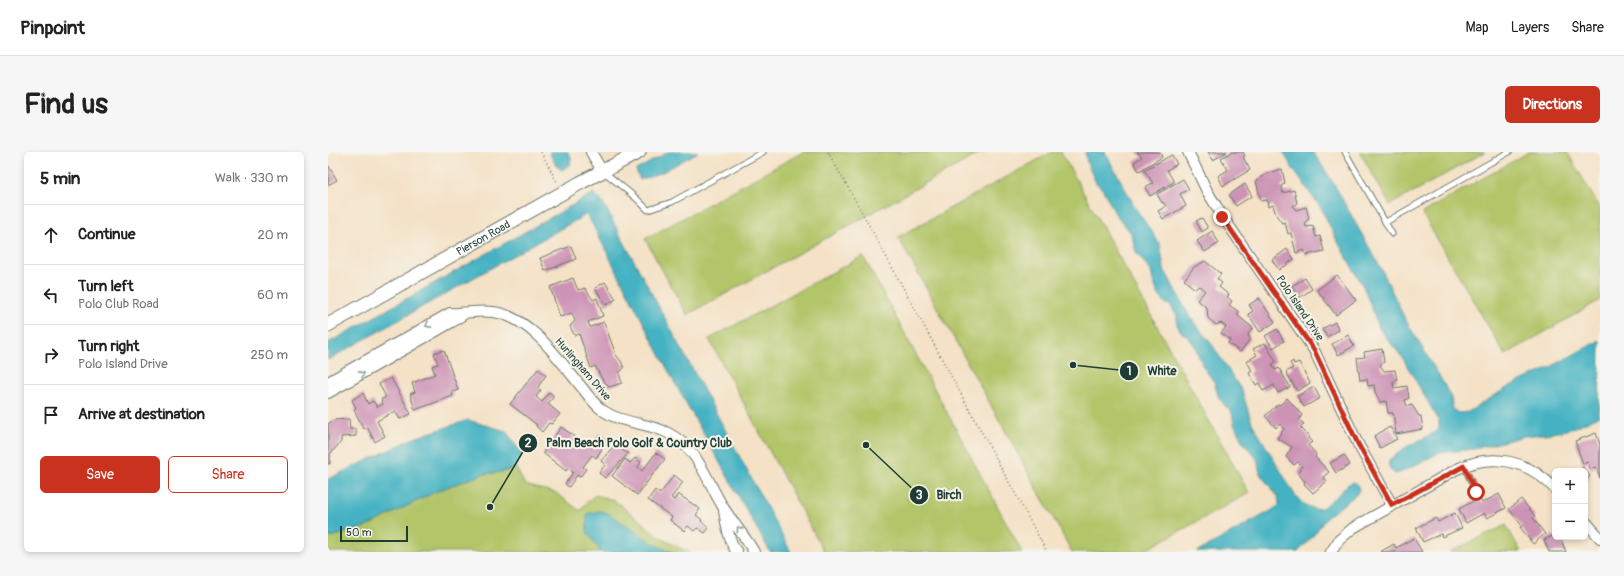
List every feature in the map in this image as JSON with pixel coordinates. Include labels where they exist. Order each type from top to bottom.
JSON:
[{"type":"street","points":[[591,152],[602,171]]},
{"type":"street","name":"Pierson Road","points":[[328,325],[563,192],[639,152]]},
{"type":"street","name":"Polo Island Drive","points":[[1188,152],[1207,191],[1222,217],[1314,350],[1358,444],[1392,505]]},
{"type":"street","name":"Hurlingham Drive","points":[[328,382],[450,313],[464,314],[479,311],[506,315],[520,322],[541,340],[600,408],[612,416],[661,430],[684,444],[694,456],[723,507],[754,552]]},
{"type":"street","name":"Hurlingham Drive","points":[[328,393],[464,314]]},
{"type":"street","points":[[1331,552],[1339,540],[1353,528],[1464,466],[1488,460],[1514,463],[1537,473],[1552,486]]},
{"type":"street","name":"Hurlingham Drive","points":[[723,507],[729,534],[737,552]]},
{"type":"street","points":[[1588,525],[1600,538]]},
{"type":"lane","points":[[602,171],[636,198],[648,210],[672,202],[763,152]]},
{"type":"lane","points":[[1345,152],[1392,234]]},
{"type":"lane","points":[[1386,222],[1509,152]]},
{"type":"lane","points":[[1464,466],[1476,492]]},
{"type":"path","points":[[541,152],[563,192]]},
{"type":"path","points":[[828,152],[1047,552]]},
{"type":"path","points":[[1596,552],[1600,550]]},
{"type":"green space","points":[[803,152],[982,152],[687,315],[645,239]]},
{"type":"green space","points":[[1052,152],[1061,152],[1249,493],[1142,552],[1072,552],[898,237]]},
{"type":"green space","points":[[1360,152],[1485,152],[1390,205]]},
{"type":"green space","points":[[1529,152],[1567,152],[1600,208],[1600,300],[1505,355],[1422,213]]},
{"type":"green space","points":[[863,256],[1022,552],[824,552],[709,339]]},
{"type":"green space","points":[[516,468],[525,485],[556,493],[580,511],[595,495],[614,500],[664,540],[689,552],[328,552],[328,538],[365,527],[437,491],[483,474],[502,472]]},
{"type":"green space","points":[[1506,525],[1521,552],[1450,552]]},
{"type":"water","points":[[549,152],[568,152],[571,157],[570,165],[562,170],[556,166]]},
{"type":"water","points":[[668,152],[698,152],[663,172],[640,180],[636,170]]},
{"type":"water","points":[[1085,152],[1105,152],[1138,212],[1160,244],[1164,269],[1190,317],[1213,346],[1242,391],[1252,423],[1295,495],[1303,504],[1315,509],[1322,508],[1347,485],[1353,482],[1357,484],[1359,489],[1357,494],[1327,517],[1313,536],[1298,552],[1197,552],[1276,508],[1279,505],[1278,497],[1260,474],[1257,459],[1242,441],[1234,424],[1232,413],[1219,399],[1214,382],[1203,367],[1195,346],[1189,338],[1182,333],[1177,325],[1177,316],[1170,305],[1166,304],[1158,294],[1151,271],[1136,252],[1131,233],[1116,215],[1103,190],[1096,183],[1087,163]]},
{"type":"water","points":[[1283,152],[1313,152],[1331,179],[1383,272],[1405,319],[1444,384],[1451,398],[1453,409],[1458,413],[1468,412],[1510,386],[1545,370],[1600,340],[1599,416],[1571,429],[1525,436],[1474,449],[1439,453],[1402,472],[1395,474],[1390,468],[1389,460],[1408,446],[1434,433],[1439,428],[1439,421],[1402,357],[1380,330],[1363,286],[1336,239],[1322,210]]},
{"type":"water","points":[[594,193],[603,203],[791,552],[770,552],[672,378],[587,214],[328,360],[328,343]]},
{"type":"water","points":[[468,420],[506,431],[522,454],[516,468],[502,472],[483,474],[437,491],[365,527],[328,538],[328,479],[414,438]]},
{"type":"water","points":[[598,511],[606,512],[654,544],[672,552],[601,552],[587,532],[587,514]]},
{"type":"building","points":[[1137,152],[1160,152],[1162,157],[1139,171],[1134,162],[1142,157]]},
{"type":"building","points":[[1208,152],[1227,152],[1213,160]]},
{"type":"building","points":[[1232,152],[1243,152],[1245,156],[1243,157],[1250,170],[1223,186],[1218,176],[1228,170],[1221,158]]},
{"type":"building","points":[[1172,155],[1177,164],[1167,170],[1174,182],[1150,196],[1145,187],[1153,183],[1144,170]]},
{"type":"building","points":[[328,165],[337,180],[328,185]]},
{"type":"building","points":[[1282,169],[1285,183],[1281,186],[1283,193],[1294,190],[1297,203],[1293,206],[1296,210],[1306,207],[1309,219],[1305,222],[1306,227],[1313,226],[1316,237],[1320,236],[1324,251],[1306,255],[1304,250],[1296,253],[1291,233],[1288,234],[1285,222],[1282,223],[1276,215],[1273,205],[1268,207],[1267,200],[1261,201],[1256,181],[1268,173]]},
{"type":"building","points":[[1183,179],[1189,189],[1180,194],[1186,206],[1163,219],[1158,211],[1166,206],[1163,202],[1162,203],[1157,194]]},
{"type":"building","points":[[1245,184],[1252,196],[1236,206],[1229,195]]},
{"type":"building","points":[[1202,218],[1208,228],[1202,232],[1196,221]]},
{"type":"building","points":[[1212,231],[1219,243],[1205,252],[1197,241]]},
{"type":"building","points":[[571,246],[576,259],[545,271],[540,258]]},
{"type":"building","points":[[1287,249],[1294,259],[1279,270],[1272,260]]},
{"type":"building","points":[[1205,261],[1221,274],[1217,279],[1222,283],[1219,287],[1229,295],[1227,297],[1232,301],[1229,305],[1239,312],[1237,315],[1253,328],[1248,334],[1250,339],[1240,352],[1228,343],[1230,340],[1221,333],[1226,327],[1221,323],[1216,325],[1208,318],[1207,308],[1197,300],[1205,291],[1199,286],[1195,289],[1184,280],[1194,267]]},
{"type":"building","points":[[1337,275],[1356,300],[1336,315],[1317,290]]},
{"type":"building","points":[[573,278],[578,290],[585,288],[593,300],[597,298],[603,316],[588,322],[590,327],[604,322],[616,355],[624,368],[619,373],[622,383],[609,387],[602,379],[595,366],[591,368],[579,334],[574,335],[570,326],[575,321],[572,313],[560,317],[550,287]]},
{"type":"building","points":[[1305,278],[1312,289],[1299,298],[1292,286]]},
{"type":"building","points":[[605,282],[616,299],[606,305],[595,288]]},
{"type":"building","points":[[1259,298],[1275,322],[1260,332],[1248,314],[1253,311],[1249,305]]},
{"type":"building","points":[[1335,322],[1339,330],[1327,337],[1322,329]]},
{"type":"building","points":[[1277,329],[1284,341],[1273,348],[1265,336]]},
{"type":"building","points":[[1348,335],[1354,346],[1338,355],[1332,344]]},
{"type":"building","points":[[1265,343],[1276,362],[1272,364],[1275,370],[1279,368],[1290,387],[1278,393],[1274,385],[1263,391],[1259,383],[1256,385],[1249,373],[1252,371],[1247,361],[1257,355],[1253,349]]},
{"type":"building","points":[[1382,349],[1384,362],[1380,365],[1384,371],[1395,370],[1397,380],[1393,383],[1394,388],[1407,386],[1409,398],[1405,400],[1407,406],[1412,405],[1419,416],[1421,416],[1423,429],[1396,434],[1393,413],[1388,413],[1386,401],[1380,402],[1375,392],[1374,385],[1368,386],[1367,379],[1360,380],[1357,358],[1365,357],[1364,352]]},
{"type":"building","points":[[444,350],[458,390],[452,392],[453,396],[415,410],[410,394],[415,392],[412,383],[435,374],[432,366],[438,364],[434,353]]},
{"type":"building","points":[[1293,361],[1294,364],[1299,362],[1310,383],[1297,391],[1286,372],[1293,368],[1290,363]]},
{"type":"building","points":[[538,369],[546,375],[538,387],[541,390],[536,397],[542,402],[549,392],[554,396],[548,404],[560,414],[552,424],[549,423],[542,432],[536,426],[537,425],[510,404]]},
{"type":"building","points":[[391,378],[411,414],[400,419],[395,411],[377,421],[385,436],[375,442],[367,427],[364,429],[354,410],[356,408],[352,400],[363,393],[368,404],[373,401],[377,407],[383,404],[381,400],[386,397],[379,384]]},
{"type":"building","points":[[1314,387],[1320,398],[1304,407],[1297,396]]},
{"type":"building","points":[[1287,398],[1302,415],[1299,420],[1304,424],[1300,427],[1309,436],[1308,438],[1312,442],[1308,445],[1316,454],[1315,457],[1329,472],[1323,477],[1327,481],[1313,493],[1304,484],[1305,482],[1298,473],[1302,466],[1298,462],[1294,465],[1286,457],[1292,447],[1277,438],[1284,429],[1280,424],[1276,428],[1265,416]]},
{"type":"building","points":[[349,419],[350,429],[356,429],[356,436],[341,437],[341,442],[330,454],[330,464],[328,464],[328,424],[333,420]]},
{"type":"building","points":[[561,427],[574,436],[571,440],[581,446],[584,442],[590,447],[599,435],[607,441],[596,458],[592,455],[583,467],[586,469],[580,477],[577,475],[569,487],[565,484],[573,472],[568,468],[566,471],[543,453]]},
{"type":"building","points":[[1390,427],[1397,439],[1380,448],[1374,436]]},
{"type":"building","points":[[1596,433],[1600,444],[1600,478],[1596,467],[1590,469],[1588,462],[1583,464],[1575,441]]},
{"type":"building","points":[[615,444],[628,454],[605,478],[599,473],[605,465],[601,461]]},
{"type":"building","points":[[656,453],[665,459],[637,495],[612,476],[625,459],[630,463],[635,458],[641,462],[638,467],[642,471]]},
{"type":"building","points":[[1344,455],[1350,465],[1336,473],[1330,463]]},
{"type":"building","points":[[674,475],[683,482],[671,498],[674,500],[678,494],[700,509],[696,515],[709,528],[705,533],[697,528],[694,531],[688,526],[684,531],[670,520],[672,517],[648,500],[655,490],[660,494]]},
{"type":"building","points":[[1499,494],[1506,508],[1487,518],[1484,513],[1466,523],[1459,509],[1479,498],[1482,503]]},
{"type":"building","points":[[1521,499],[1535,516],[1533,518],[1545,534],[1533,544],[1509,509]]},
{"type":"building","points":[[1455,513],[1462,528],[1442,537],[1441,534],[1423,542],[1416,528],[1436,518],[1438,522]]},
{"type":"building","points":[[1552,536],[1552,540],[1561,540],[1566,552],[1549,552],[1544,540]]},
{"type":"building","points":[[1414,538],[1422,552],[1380,552],[1394,544],[1396,548]]},
{"type":"place","name":"White","points":[[1073,365]]},
{"type":"place","name":"Birch","points":[[866,445]]},
{"type":"place","name":"Palm Beach Polo Golf & Country Club","points":[[490,507]]},
{"type":"route","points":[[1222,217],[1314,350],[1358,444],[1392,505],[1464,466],[1476,492]]}]
